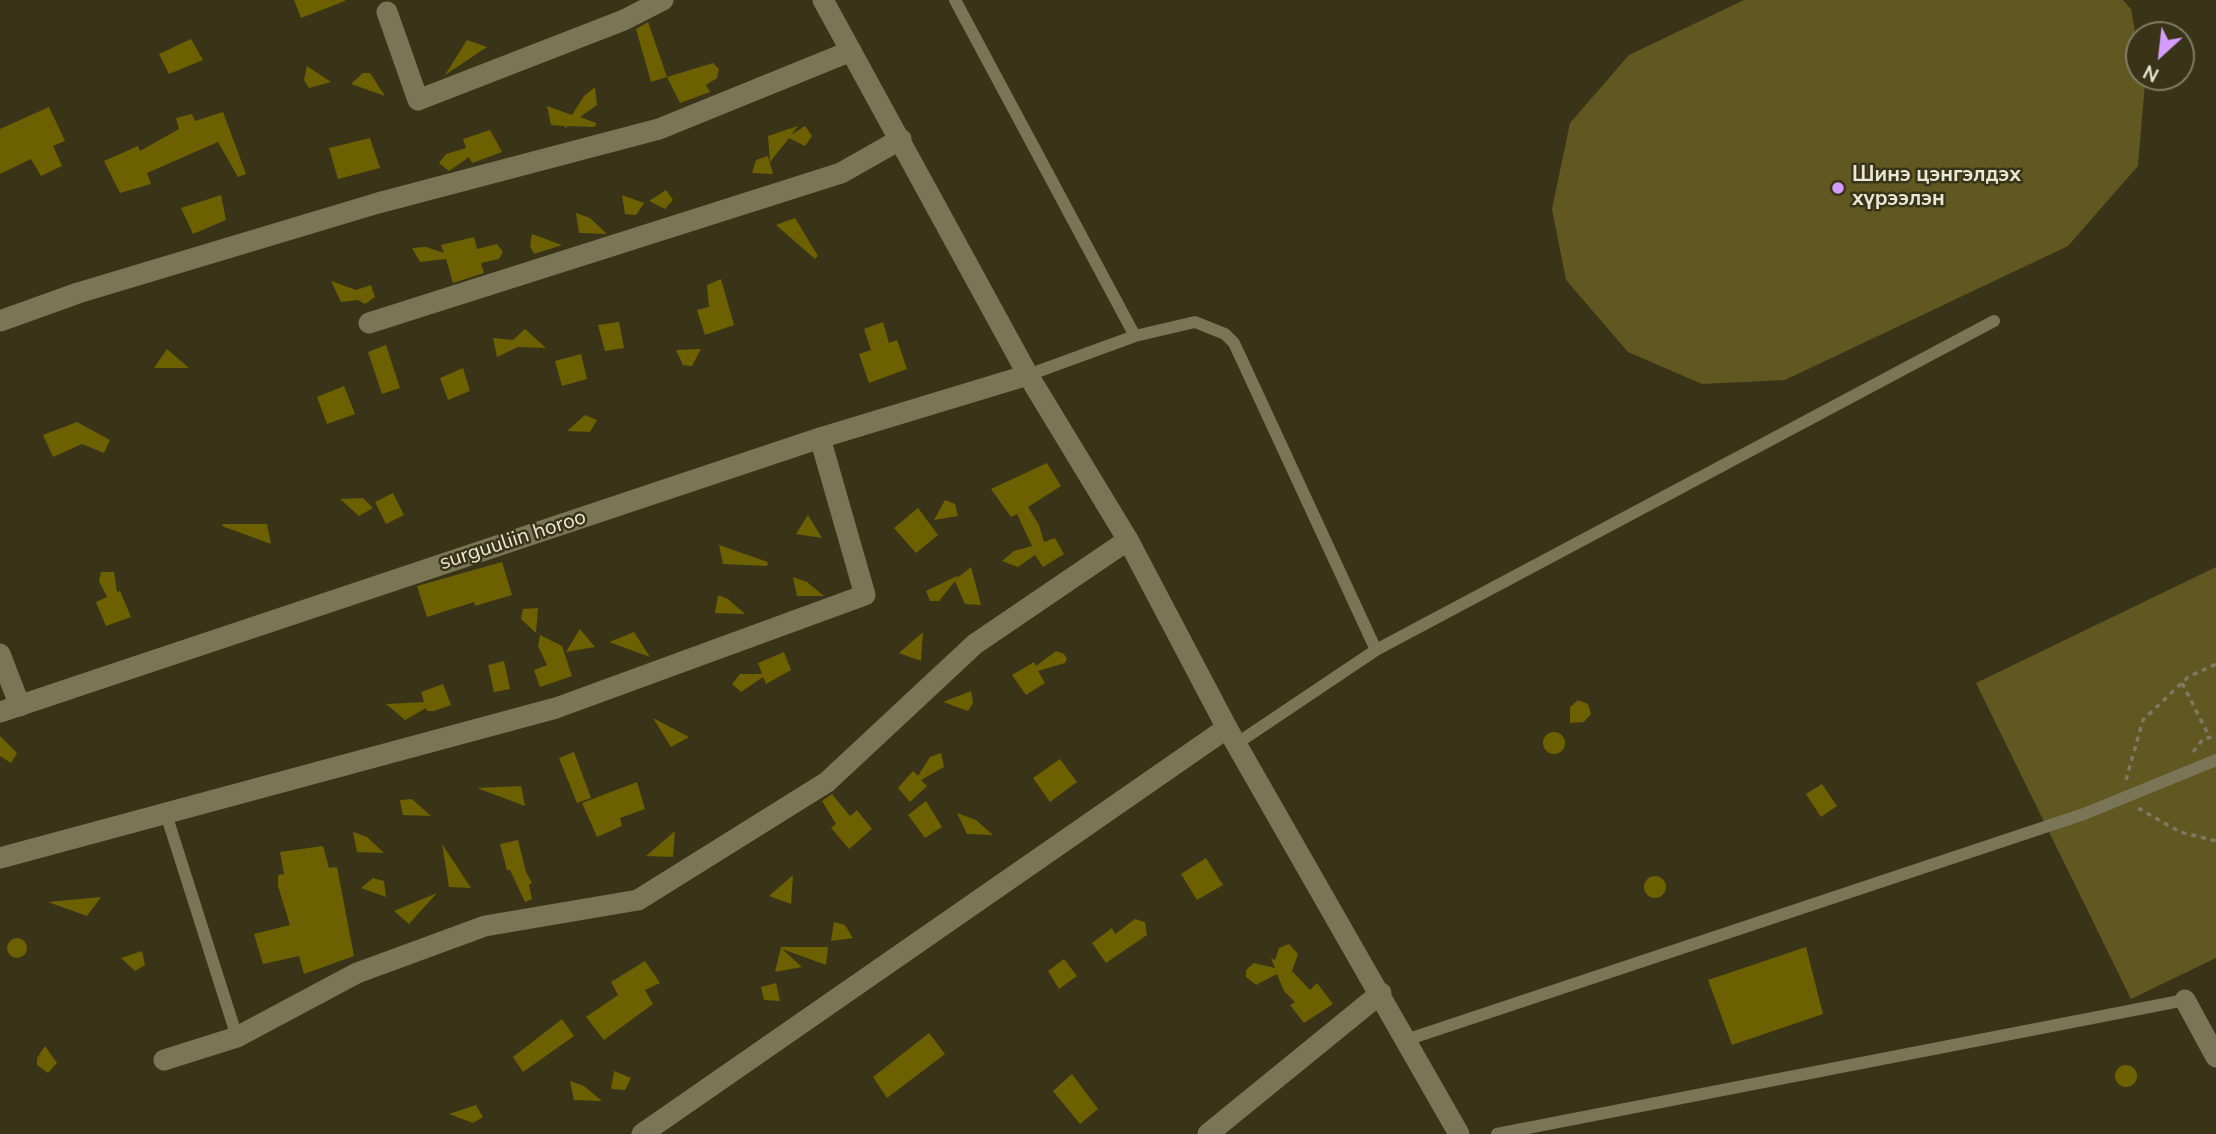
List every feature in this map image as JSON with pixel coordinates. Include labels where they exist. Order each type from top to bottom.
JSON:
[{"type":"street","points":[[387,12],[418,100],[624,20],[663,0]]},
{"type":"street","points":[[823,0],[1028,375],[1128,540],[1232,736],[1381,993],[1458,1134]]},
{"type":"street","points":[[0,321],[78,293],[341,213],[659,129],[851,51]]},
{"type":"street","points":[[369,323],[841,173],[901,139]]},
{"type":"street","name":"surguuliin horoo","points":[[10,709],[820,438],[1028,375]]},
{"type":"street","points":[[0,858],[556,708],[865,595],[820,438]]},
{"type":"street","points":[[164,1060],[237,1037],[357,972],[485,926],[638,900],[827,782],[975,644],[1128,540]]},
{"type":"street","points":[[0,654],[10,709]]},
{"type":"street","points":[[642,1134],[1232,736]]},
{"type":"street","points":[[1208,1134],[1381,993]]},
{"type":"street","points":[[2185,1000],[2216,1057]]},
{"type":"lane","points":[[955,0],[1135,336]]},
{"type":"lane","points":[[1232,736],[1376,650],[1994,321]]},
{"type":"lane","points":[[1028,375],[1135,336],[1195,322],[1219,330],[1234,343],[1376,650]]},
{"type":"lane","points":[[1406,1040],[2084,814],[2216,760]]},
{"type":"lane","points":[[166,814],[237,1037]]},
{"type":"lane","points":[[1497,1134],[2185,1000]]},
{"type":"path","points":[[2216,664],[2182,683],[2143,720],[2121,799],[2180,832],[2216,841]]},
{"type":"path","points":[[2182,683],[2209,736],[2216,736]]},
{"type":"shaded area","name":"Шинэ цэнгэлдэх хүрээлэн","points":[[1744,0],[2123,0],[2131,9],[2133,21],[2125,21],[2125,91],[2144,91],[2138,166],[2068,246],[1785,380],[1702,384],[1628,352],[1566,280],[1552,209],[1570,123],[1629,55]]},
{"type":"shaded area","points":[[2216,567],[2216,958],[2131,999],[1976,683]]},
{"type":"building","points":[[294,0],[345,0],[345,1],[301,18]]},
{"type":"building","points":[[648,22],[667,77],[651,82],[636,29]]},
{"type":"building","points":[[191,39],[203,60],[169,74],[159,54]]},
{"type":"building","points":[[467,40],[487,47],[445,75]]},
{"type":"building","points":[[713,63],[719,69],[717,78],[706,85],[710,92],[680,103],[667,77]]},
{"type":"building","points":[[307,66],[331,82],[309,88],[304,80]]},
{"type":"building","points":[[363,73],[370,73],[385,96],[351,84]]},
{"type":"building","points":[[595,87],[597,105],[580,117],[596,123],[595,127],[568,126],[564,129],[565,126],[551,125],[547,106],[572,115],[584,96]]},
{"type":"building","points":[[49,107],[65,141],[53,146],[62,166],[41,176],[31,159],[0,174],[0,129]]},
{"type":"building","points":[[223,112],[246,174],[238,177],[218,142],[147,173],[151,184],[120,193],[104,161],[138,146],[140,151],[179,129],[176,118],[192,114],[195,121]]},
{"type":"building","points":[[798,126],[791,135],[805,126],[812,136],[805,146],[789,138],[770,162],[768,136]]},
{"type":"building","points":[[490,130],[502,152],[472,163],[469,157],[449,171],[439,163],[446,154],[466,148],[463,139]]},
{"type":"building","points":[[370,138],[380,168],[338,179],[329,148]]},
{"type":"building","points":[[768,156],[773,174],[752,173],[756,160]]},
{"type":"building","points":[[666,190],[673,200],[665,209],[649,201]]},
{"type":"building","points":[[221,195],[226,220],[193,234],[181,208]]},
{"type":"building","points":[[622,195],[644,203],[636,215],[625,214]]},
{"type":"building","points":[[576,213],[590,218],[607,234],[579,233]]},
{"type":"building","points":[[795,218],[818,256],[815,259],[776,225]]},
{"type":"building","points":[[532,234],[562,245],[534,254],[530,246]]},
{"type":"building","points":[[474,237],[477,249],[497,244],[503,252],[499,259],[481,263],[484,273],[453,283],[446,259],[420,262],[412,248],[426,247],[444,253],[441,245]]},
{"type":"building","points":[[721,279],[734,325],[705,335],[697,310],[709,307],[707,285]]},
{"type":"building","points":[[331,281],[356,290],[371,285],[375,297],[365,304],[358,300],[341,302]]},
{"type":"building","points":[[619,322],[624,348],[605,351],[598,325]]},
{"type":"building","points":[[883,322],[889,343],[897,340],[907,369],[869,383],[859,354],[871,350],[864,329]]},
{"type":"building","points":[[525,329],[546,348],[518,347],[497,357],[493,338],[513,340]]},
{"type":"building","points":[[386,345],[400,388],[382,394],[368,352]]},
{"type":"building","points":[[167,349],[189,368],[154,368]]},
{"type":"building","points":[[701,349],[692,366],[683,365],[676,350]]},
{"type":"building","points":[[581,354],[587,379],[562,386],[555,361]]},
{"type":"building","points":[[463,368],[470,391],[448,400],[440,378]]},
{"type":"building","points":[[344,386],[355,414],[327,424],[317,397]]},
{"type":"building","points":[[585,415],[597,420],[590,432],[567,431]]},
{"type":"building","points":[[77,422],[110,440],[104,453],[82,444],[53,457],[43,435]]},
{"type":"building","points":[[1047,463],[1061,486],[1028,507],[1039,525],[1044,542],[1055,538],[1064,554],[1043,567],[1035,555],[1018,567],[1002,561],[1014,551],[1032,546],[1017,514],[1011,517],[991,489]]},
{"type":"building","points":[[393,493],[404,515],[386,524],[375,502]]},
{"type":"building","points":[[363,498],[373,508],[359,516],[340,499]]},
{"type":"building","points":[[945,500],[955,504],[958,516],[934,520]]},
{"type":"building","points":[[918,508],[938,535],[916,553],[894,528]]},
{"type":"building","points":[[808,515],[822,538],[796,534]]},
{"type":"building","points":[[267,524],[271,544],[222,526]]},
{"type":"building","points":[[719,545],[768,562],[767,566],[723,564]]},
{"type":"building","points":[[502,562],[512,595],[475,606],[474,602],[427,617],[417,586]]},
{"type":"building","points":[[971,567],[981,605],[965,604],[955,581],[939,601],[930,601],[926,591],[959,575],[956,579]]},
{"type":"building","points":[[101,572],[114,572],[117,592],[120,591],[131,617],[106,626],[96,602],[107,597],[99,581]]},
{"type":"building","points":[[793,577],[807,582],[824,596],[797,596]]},
{"type":"building","points":[[718,595],[728,599],[745,614],[715,613]]},
{"type":"building","points":[[538,608],[536,633],[521,619],[523,609]]},
{"type":"building","points":[[580,629],[595,647],[566,652]]},
{"type":"building","points":[[634,632],[650,657],[609,642]]},
{"type":"building","points":[[923,632],[921,661],[899,653]]},
{"type":"building","points":[[540,635],[562,646],[572,676],[540,687],[534,670],[547,665],[538,646]]},
{"type":"building","points":[[1056,651],[1064,654],[1067,659],[1065,663],[1038,671],[1045,683],[1026,695],[1012,675],[1034,662],[1036,666]]},
{"type":"building","points":[[784,652],[791,670],[766,684],[763,677],[741,692],[732,684],[740,674],[762,674],[758,663]]},
{"type":"building","points":[[504,661],[510,689],[494,692],[488,665]]},
{"type":"building","points":[[443,684],[451,705],[434,711],[427,711],[426,708],[405,720],[386,704],[424,702],[421,692]]},
{"type":"building","points":[[971,691],[973,703],[968,711],[943,702]]},
{"type":"building","points":[[1578,700],[1588,704],[1591,714],[1584,722],[1570,723],[1570,707]]},
{"type":"building","points":[[653,718],[689,737],[671,747]]},
{"type":"building","points":[[1554,732],[1562,735],[1565,743],[1562,751],[1554,754],[1546,751],[1543,743],[1546,735]]},
{"type":"building","points":[[0,736],[17,753],[11,763],[0,756]]},
{"type":"building","points":[[574,752],[591,798],[577,803],[559,758]]},
{"type":"building","points":[[941,753],[944,767],[921,780],[927,786],[910,802],[898,788],[913,771],[918,776],[930,757]]},
{"type":"building","points":[[1060,759],[1077,782],[1050,802],[1033,778]]},
{"type":"building","points":[[637,782],[645,809],[620,818],[622,826],[597,837],[582,803]]},
{"type":"building","points":[[1822,784],[1837,806],[1821,817],[1806,794]]},
{"type":"building","points":[[521,786],[525,806],[477,788]]},
{"type":"building","points":[[832,794],[850,816],[857,810],[872,829],[849,849],[831,828],[836,824],[822,801]]},
{"type":"building","points":[[412,799],[431,816],[403,815],[400,800]]},
{"type":"building","points":[[926,801],[942,827],[925,838],[908,815]]},
{"type":"building","points":[[957,813],[976,820],[993,835],[967,834]]},
{"type":"building","points":[[675,831],[673,857],[646,856]]},
{"type":"building","points":[[353,832],[367,837],[384,853],[357,852]]},
{"type":"building","points":[[518,840],[526,872],[532,883],[529,885],[532,899],[525,902],[510,870],[507,870],[500,844]]},
{"type":"building","points":[[442,844],[471,888],[449,887]]},
{"type":"building","points":[[323,846],[329,868],[337,867],[354,956],[304,974],[299,956],[263,964],[254,934],[290,925],[278,886],[278,875],[284,874],[280,852]]},
{"type":"building","points":[[1206,858],[1223,885],[1197,900],[1181,874]]},
{"type":"building","points":[[793,875],[791,904],[769,896]]},
{"type":"building","points":[[1655,876],[1663,879],[1666,887],[1663,895],[1655,898],[1647,895],[1644,887],[1647,879]]},
{"type":"building","points":[[373,878],[384,881],[386,897],[361,888]]},
{"type":"building","points":[[437,893],[409,924],[394,911]]},
{"type":"building","points":[[101,897],[87,916],[48,902]]},
{"type":"building","points":[[1135,919],[1145,922],[1147,935],[1106,963],[1092,943],[1112,928],[1115,934]]},
{"type":"building","points":[[834,922],[845,925],[853,938],[831,941]]},
{"type":"building","points":[[13,938],[21,938],[27,948],[21,958],[13,958],[7,952],[7,944]]},
{"type":"building","points":[[1289,944],[1298,954],[1292,971],[1310,990],[1317,983],[1333,1004],[1304,1023],[1290,1005],[1295,1002],[1284,991],[1277,974],[1256,985],[1246,977],[1246,970],[1254,963],[1275,968],[1271,958],[1275,960],[1279,948]]},
{"type":"building","points":[[781,947],[828,947],[826,965],[782,949],[802,967],[775,972]]},
{"type":"building","points":[[1806,947],[1823,1014],[1732,1045],[1708,980]]},
{"type":"building","points":[[142,951],[145,965],[135,971],[121,958]]},
{"type":"building","points":[[1064,959],[1077,976],[1059,989],[1048,971]]},
{"type":"building","points":[[645,961],[660,983],[645,990],[653,1004],[604,1040],[586,1017],[618,995],[611,982]]},
{"type":"building","points":[[776,983],[780,1001],[764,1000],[761,987]]},
{"type":"building","points":[[562,1019],[574,1036],[523,1072],[513,1057]]},
{"type":"building","points":[[929,1033],[945,1054],[887,1098],[873,1077]]},
{"type":"building","points":[[45,1046],[57,1063],[48,1073],[37,1065],[37,1058]]},
{"type":"building","points":[[2126,1065],[2134,1068],[2137,1076],[2134,1084],[2126,1087],[2118,1084],[2115,1076],[2118,1068]]},
{"type":"building","points":[[614,1071],[631,1078],[625,1090],[611,1089]]},
{"type":"building","points":[[1072,1074],[1098,1109],[1080,1124],[1053,1091]]},
{"type":"building","points":[[570,1081],[584,1086],[602,1101],[574,1100]]},
{"type":"building","points":[[476,1105],[483,1117],[473,1123],[449,1114]]},
{"type":"place","name":"Шинэ цэнгэлдэх хүрээлэн","points":[[1838,188]]}]
